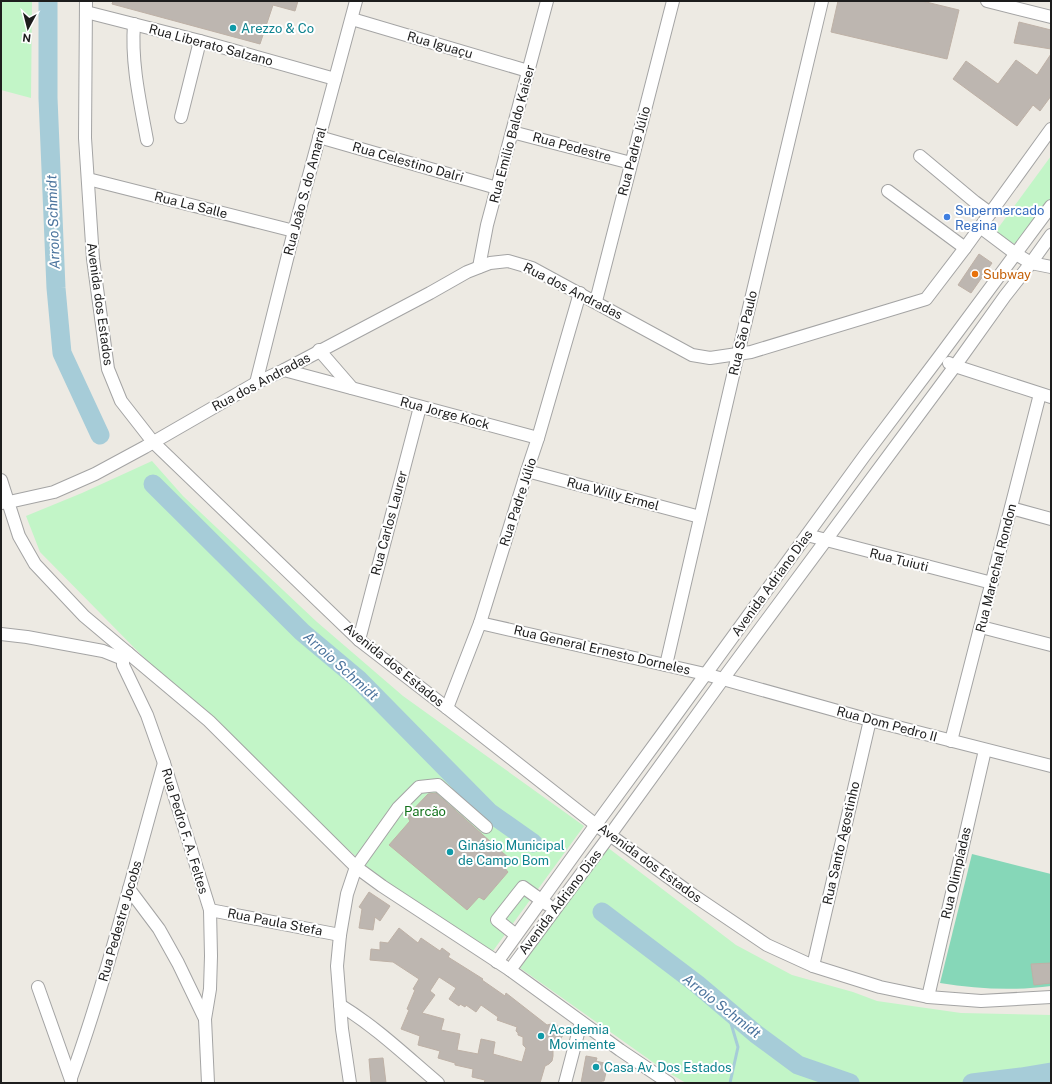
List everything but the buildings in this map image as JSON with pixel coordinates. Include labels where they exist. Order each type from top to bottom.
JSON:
[{"type":"street","name":"Rua João S. do Amaral","points":[[256,383],[294,231],[356,1]]},
{"type":"street","name":"Rua Emilio Baldo Kaiser","points":[[479,267],[487,225],[547,1]]},
{"type":"street","name":"Rua Padre Júlio","points":[[596,302],[674,1]]},
{"type":"street","name":"Rua São Paulo","points":[[666,665],[822,1]]},
{"type":"street","points":[[987,1],[1051,18]]},
{"type":"street","name":"Rua Liberato Salzano","points":[[86,6],[134,24],[335,79]]},
{"type":"street","name":"Avenida dos Estados","points":[[86,6],[85,138],[93,259],[108,369],[121,401],[153,442],[359,640],[596,825],[693,895],[767,945],[813,966],[880,987],[928,997],[982,1001],[1051,997]]},
{"type":"street","name":"Rua Iguaçu","points":[[352,19],[528,71]]},
{"type":"street","points":[[134,24],[133,37],[135,71],[147,140]]},
{"type":"street","points":[[181,117],[200,41]]},
{"type":"street","name":"Rua dos Andradas","points":[[5,502],[54,492],[95,474],[256,383],[284,370],[468,272],[490,263],[508,261],[532,268],[692,355],[710,358],[751,352],[926,299],[965,248],[1051,129]]},
{"type":"street","name":"Rua Pedestre","points":[[512,132],[631,163]]},
{"type":"street","name":"Rua Celestino Dalri","points":[[319,137],[497,188]]},
{"type":"street","points":[[920,156],[990,213]]},
{"type":"street","name":"Rua La Salle","points":[[88,179],[294,231]]},
{"type":"street","points":[[888,191],[965,248]]},
{"type":"street","name":"Avenida Adriano Dias","points":[[497,962],[865,455],[1051,206]]},
{"type":"street","points":[[980,227],[1016,254],[1031,263],[1051,267]]},
{"type":"street","name":"Avenida Adriano Dias","points":[[510,970],[1051,235]]},
{"type":"street","name":"Rua Padre Júlio","points":[[447,708],[480,623],[538,438],[580,293]]},
{"type":"street","points":[[319,350],[352,388]]},
{"type":"street","points":[[939,357],[955,366],[1046,396]]},
{"type":"street","name":"Rua Jorge Kock","points":[[284,370],[538,438]]},
{"type":"street","name":"Rua Marechal Rondon","points":[[952,741],[1011,508],[1046,396]]},
{"type":"street","name":"Rua Carlos Laurer","points":[[359,640],[420,407]]},
{"type":"street","name":"Rua Willy Ermel","points":[[527,471],[700,518]]},
{"type":"street","points":[[1,480],[5,502],[19,536],[35,564],[84,616],[126,656],[209,721],[356,867],[382,886],[510,970],[620,1050],[669,1083]]},
{"type":"street","points":[[1011,508],[1051,519]]},
{"type":"street","name":"Rua Tuiuti","points":[[807,535],[992,583]]},
{"type":"street","name":"Rua General Ernesto Dorneles","points":[[480,623],[723,679]]},
{"type":"street","points":[[981,627],[1051,645]]},
{"type":"street","points":[[1,634],[27,637],[126,656]]},
{"type":"street","name":"Rua Pedro F. A. Feltes","points":[[126,656],[123,664],[146,715],[164,763],[210,910],[210,989],[205,1019]]},
{"type":"street","name":"Rua Dom Pedro II","points":[[723,679],[870,720],[1051,766]]},
{"type":"street","name":"Rua Santo Agostinho","points":[[813,966],[870,720]]},
{"type":"street","name":"Rua Olimpíadas","points":[[928,997],[985,750]]},
{"type":"street","name":"Rua Pedestre Jocobs","points":[[71,1080],[98,997],[164,763]]},
{"type":"street","points":[[350,1083],[342,1029],[337,966],[340,935],[347,894],[356,867],[398,808],[419,787],[438,785],[486,827]]},
{"type":"street","points":[[516,935],[498,920],[523,887],[554,910]]},
{"type":"street","points":[[129,889],[159,928],[205,1019],[208,1083]]},
{"type":"street","name":"Rua Paula Stefa","points":[[210,910],[340,935]]},
{"type":"street","points":[[38,987],[71,1080]]},
{"type":"street","points":[[340,1005],[359,1016],[438,1083]]},
{"type":"street","points":[[565,1083],[581,1022]]},
{"type":"green space","points":[[1,1],[32,1],[31,98],[1,90]]},
{"type":"green space","points":[[1051,156],[1051,201],[1018,245],[993,235]]},
{"type":"green space","name":"Parcão","points":[[152,461],[183,496],[317,622],[403,696],[584,826],[490,955],[375,874],[291,797],[206,710],[164,678],[40,552],[26,516],[82,493]]},
{"type":"green space","points":[[607,847],[736,945],[792,975],[853,992],[877,1001],[961,1013],[1051,1015],[1051,1083],[686,1083],[664,1070],[520,968]]},
{"type":"green space","points":[[972,854],[1051,874],[1051,986],[1037,988],[996,989],[940,983]]},
{"type":"waterway","name":"Arroio Schmidt","points":[[48,1],[48,98],[56,288],[62,353],[100,435]]},
{"type":"waterway","name":"Arroio Schmidt","points":[[153,484],[302,632],[358,679],[489,812],[533,843]]},
{"type":"waterway","name":"Arroio Schmidt","points":[[602,912],[697,984],[756,1034],[798,1065],[850,1083]]},
{"type":"waterway","points":[[727,1010],[738,1047],[730,1083]]},
{"type":"waterway","name":"Arroio Schmidt","points":[[972,1083],[1051,1072]]},
{"type":"place","name":"Arezzo & Co","points":[[233,28]]},
{"type":"place","name":"Supermercado Regina","points":[[947,217]]},
{"type":"place","name":"Subway","points":[[975,274]]},
{"type":"place","name":"Ginásio Municipal de Campo Bom","points":[[450,852]]},
{"type":"place","name":"Academia Movimente","points":[[541,1036]]},
{"type":"place","name":"Casa Av. Dos Estados","points":[[596,1067]]}]
